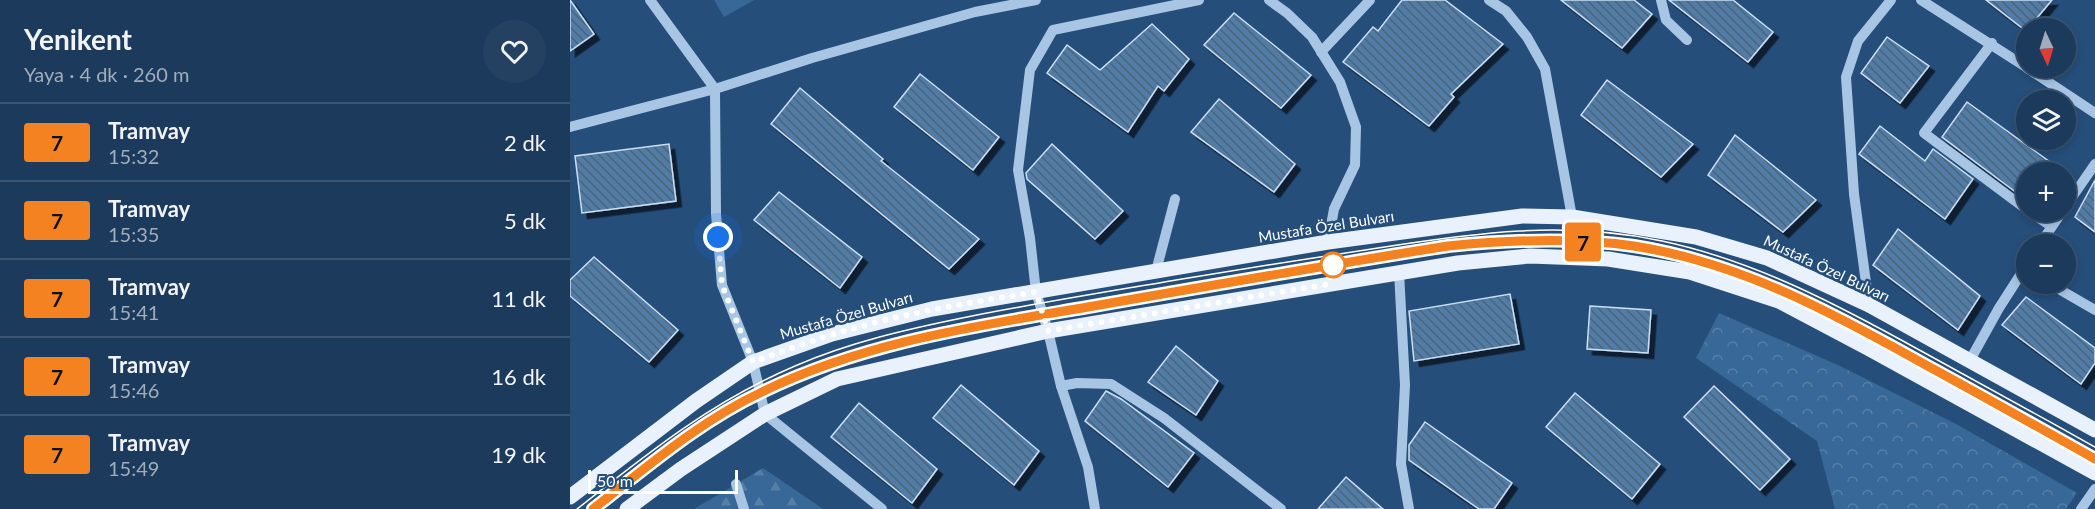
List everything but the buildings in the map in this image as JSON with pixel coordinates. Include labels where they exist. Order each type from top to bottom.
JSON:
[{"type":"main road","name":"Mustafa Özel Bulvarı","points":[[570,497],[696,401],[753,362],[832,334],[932,309],[1328,242],[1522,216],[1572,217],[1696,237],[1767,258],[1869,305],[2095,430]]},
{"type":"main road","points":[[627,509],[681,469],[765,414],[837,379],[1048,331],[1399,272],[1530,256],[1608,259],[1690,272],[1779,301],[2095,473]]},
{"type":"street","points":[[650,0],[715,89],[716,214],[722,285],[753,362],[765,414],[882,509]]},
{"type":"street","points":[[570,127],[715,89],[812,58],[975,12],[1036,0]]},
{"type":"street","points":[[1095,509],[1088,467],[1061,386],[1036,292],[1018,171],[1030,70],[1053,30],[1199,0]]},
{"type":"street","points":[[1269,0],[1287,13],[1312,37],[1340,82],[1356,127],[1355,165],[1334,208],[1328,242]]},
{"type":"street","points":[[1321,52],[1370,0]]},
{"type":"street","points":[[1489,0],[1506,11],[1527,37],[1545,69],[1572,217]]},
{"type":"street","points":[[1661,0],[1666,20],[1688,40]]},
{"type":"street","points":[[1869,305],[1854,195],[1846,77],[1858,41],[1891,0]]},
{"type":"street","points":[[1921,0],[2016,59]]},
{"type":"street","points":[[1992,43],[1924,133],[2016,202]]},
{"type":"street","points":[[2043,78],[2095,114]]},
{"type":"street","points":[[2076,192],[2095,164]]},
{"type":"street","points":[[1156,272],[1175,199]]},
{"type":"street","points":[[2044,222],[2050,226]]},
{"type":"street","points":[[2046,234],[2053,222]]},
{"type":"street","points":[[1399,272],[1405,385],[1401,464],[1409,509]]},
{"type":"street","points":[[1970,362],[1999,308],[2016,283]]},
{"type":"street","points":[[2067,294],[2095,310]]},
{"type":"street","points":[[1061,386],[1077,383],[1111,384],[1164,418],[1281,509]]},
{"type":"street","points":[[736,484],[744,509]]},
{"type":"street","points":[[2081,509],[2095,489]]},
{"type":"green space","points":[[714,0],[754,0],[724,17]]},
{"type":"green space","points":[[1719,313],[1840,366],[1956,424],[2077,493],[2066,509],[1835,509],[1817,441],[1696,358]]},
{"type":"green space","points":[[763,468],[823,509],[694,509]]},
{"type":"tram line","points":[[577,509],[681,430],[735,396],[795,366],[858,343],[901,331],[1098,293],[1414,243],[1519,231],[1590,231],[1626,235],[1662,241],[1731,260],[1829,302],[2095,447]]},
{"type":"tram line","name":"7","points":[[593,509],[672,447],[741,403],[816,368],[863,352],[921,337],[1043,314],[1448,246],[1510,240],[1578,241],[1633,246],[1682,255],[1739,273],[1798,296],[1841,318],[2095,459]]},
{"type":"tram line","points":[[594,509],[654,461],[717,417],[762,392],[844,359],[928,336],[1014,319],[1448,246],[1518,241],[1588,241],[1634,246],[1710,264],[1746,277],[1782,291],[1851,324],[2095,459]]},
{"type":"route","points":[[718,237],[722,285],[753,362],[832,334],[932,309],[1015,295],[1036,292],[1048,331],[1329,284],[1333,265]]}]
